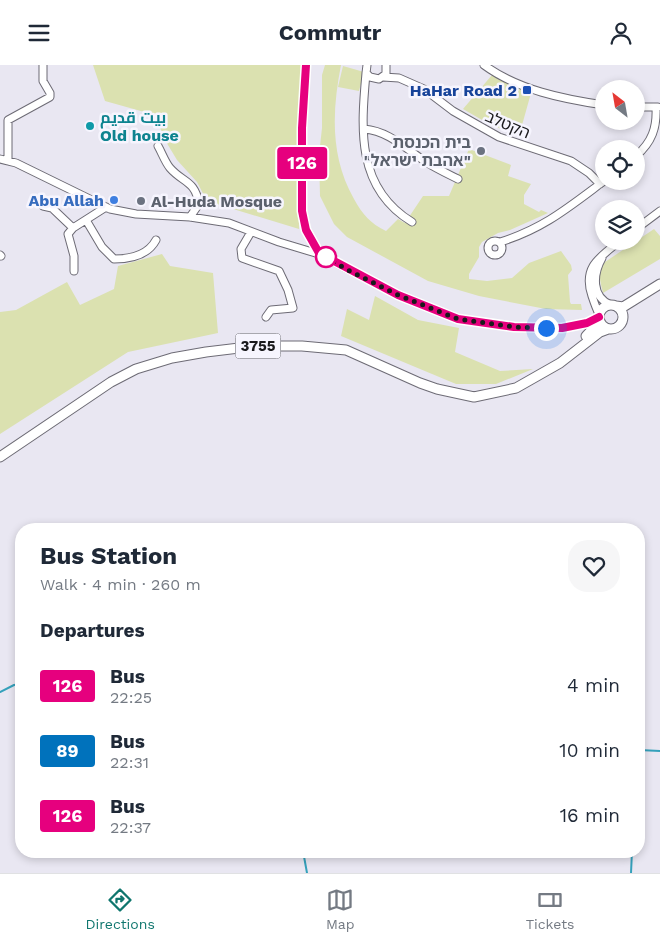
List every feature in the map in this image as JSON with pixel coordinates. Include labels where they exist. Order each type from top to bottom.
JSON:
[{"type":"main road","name":"3755","points":[[0,457],[85,398],[136,369],[172,358],[206,351],[256,346],[302,346],[346,350],[437,389],[474,397],[516,388],[560,363],[600,332],[618,327],[623,321],[623,314],[639,299],[660,284]]},
{"type":"main road","name":"3755","points":[[533,378],[586,337],[604,308],[613,306],[623,307],[639,299]]},
{"type":"main road","points":[[613,306],[623,314]]},
{"type":"main road","points":[[599,318],[604,328],[608,329]]},
{"type":"street","points":[[43,65],[43,81],[50,93],[50,97],[8,119],[4,160],[16,163],[106,207],[136,214],[190,217],[230,223],[251,232],[319,253],[398,295],[458,319],[514,327],[562,328],[587,323],[599,318],[590,291],[589,273],[594,263],[609,250]]},
{"type":"street","points":[[306,65],[302,128],[302,211],[306,230],[319,253]]},
{"type":"street","points":[[484,65],[496,73],[533,89],[571,100],[595,104]]},
{"type":"street","points":[[365,91],[374,80],[381,78],[387,71],[387,66]]},
{"type":"street","name":"הקטלב","points":[[387,66],[408,81]]},
{"type":"street","points":[[366,69],[362,113],[368,166],[379,189],[398,213],[412,222]]},
{"type":"street","name":"הקטלב","points":[[366,69],[370,77],[399,78],[408,81],[424,89],[453,111],[483,129],[526,147],[571,161],[595,177]]},
{"type":"street","points":[[645,107],[658,107],[654,134],[645,147]]},
{"type":"street","points":[[364,129],[375,130],[386,135],[425,161],[458,179]]},
{"type":"street","points":[[158,146],[170,167],[192,184],[197,193],[199,204],[190,217]]},
{"type":"street","points":[[500,242],[518,237],[542,226],[595,187]]},
{"type":"street","points":[[43,207],[52,208],[73,228]]},
{"type":"street","points":[[74,271],[74,256],[68,234],[73,228],[106,207]]},
{"type":"street","points":[[645,222],[660,211]]},
{"type":"street","points":[[86,220],[102,247],[114,259],[129,259],[152,248],[156,240]]},
{"type":"street","points":[[251,232],[241,249],[242,258],[279,271],[288,290],[293,308],[271,309],[266,317]]},
{"type":"street","points":[[606,252],[597,268],[595,281],[599,296],[604,302],[613,306]]},
{"type":"green space","points":[[93,65],[302,65],[298,117],[299,229],[207,201],[197,182],[177,160],[165,140],[155,115],[105,101]]},
{"type":"green space","points":[[325,65],[341,65],[335,117],[337,150],[346,183],[357,205],[367,218],[386,231],[398,219],[405,223],[423,196],[449,196],[469,149],[511,165],[508,176],[531,184],[524,195],[524,204],[539,212],[541,210],[548,213],[510,230],[498,233],[482,242],[479,247],[479,257],[469,274],[469,279],[487,281],[512,278],[529,263],[561,251],[571,265],[572,270],[568,275],[570,302],[571,304],[581,304],[582,310],[546,309],[479,296],[428,281],[347,237],[334,224],[320,196],[319,155],[322,128],[322,75]]},
{"type":"green space","points":[[343,66],[364,72],[359,91],[338,87]]},
{"type":"green space","points":[[492,75],[531,93],[519,136],[489,124],[463,109]]},
{"type":"green space","points":[[654,229],[660,236],[660,259],[603,293],[600,281],[602,266],[623,250],[645,250],[645,235]]},
{"type":"green space","points":[[162,254],[170,266],[213,273],[218,333],[128,352],[0,434],[0,312],[16,310],[67,282],[80,305],[114,289],[118,266]]},
{"type":"green space","points":[[375,296],[418,320],[459,328],[455,352],[500,371],[533,369],[496,384],[456,384],[341,336],[347,309],[369,320]]},
{"type":"waterway","points":[[0,692],[15,685]]},
{"type":"waterway","points":[[645,750],[660,751]]},
{"type":"waterway","points":[[304,858],[307,873]]},
{"type":"waterway","points":[[631,873],[632,858]]},
{"type":"bus line","name":"126","points":[[306,65],[302,128],[302,211],[306,230],[319,253],[398,295],[458,319],[514,327],[562,328],[587,323],[599,317]]},
{"type":"place","name":"HaHar Road 2","points":[[527,90]]},
{"type":"place","name":"بيت قديم Old house","points":[[90,126]]},
{"type":"place","name":"בית הכנסת \"אהבת ישראל\"","points":[[481,151]]},
{"type":"place","name":"Abu Allah","points":[[114,200]]},
{"type":"place","name":"Al-Huda Mosque","points":[[141,201]]},
{"type":"route","points":[[326,257],[398,295],[458,319],[514,327],[546,328]]}]
